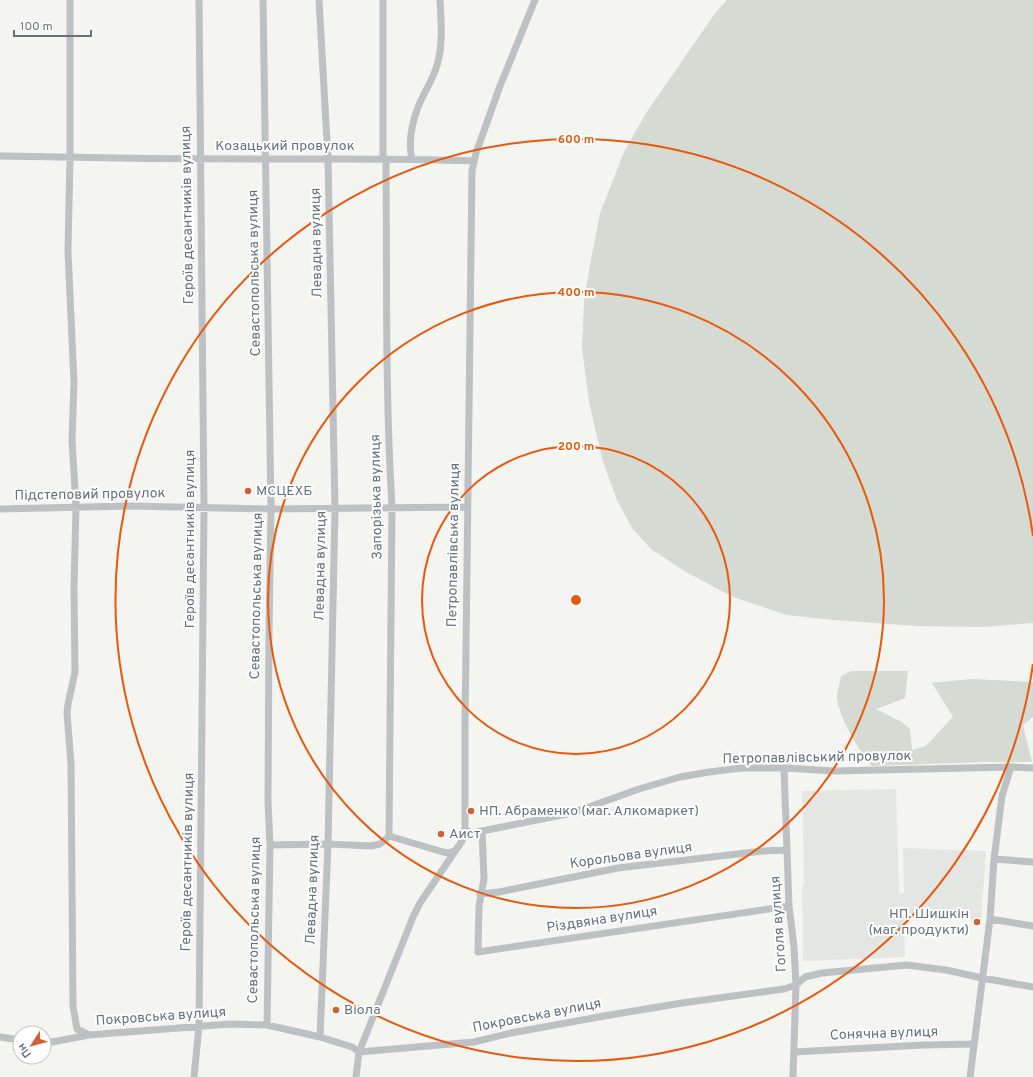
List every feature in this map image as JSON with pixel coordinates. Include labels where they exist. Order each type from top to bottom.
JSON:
[{"type":"street","points":[[70,0],[70,158],[68,252],[74,383],[72,440],[76,506],[74,588],[75,672],[67,713],[71,764],[73,1006],[77,1029],[89,1035]]},
{"type":"street","name":"Героїв десантників вулиця","points":[[194,1077],[199,1026],[204,508],[199,0]]},
{"type":"street","name":"Севастопольська вулиця","points":[[263,0],[271,509],[268,802],[270,845],[266,1025]]},
{"type":"street","name":"Левадна вулиця","points":[[319,0],[328,159],[335,509],[328,844],[320,1037]]},
{"type":"street","name":"Запорізька вулиця","points":[[383,0],[387,348],[389,459],[392,507],[390,836]]},
{"type":"street","points":[[412,158],[409,148],[416,111],[435,73],[438,60],[440,37],[440,0]]},
{"type":"street","name":"Петропавлівська вулиця","points":[[356,1077],[360,1052],[420,903],[462,841],[465,830],[467,507],[471,185],[473,161],[500,86],[535,0]]},
{"type":"street","name":"Козацький провулок","points":[[0,156],[200,159],[412,158],[473,161]]},
{"type":"street","name":"Підстеповий провулок","points":[[0,509],[76,506],[271,509],[467,507]]},
{"type":"street","points":[[970,1077],[990,919],[994,859],[1002,796],[1010,767]]},
{"type":"street","name":"Петропавлівський провулок","points":[[465,830],[482,832],[572,813],[639,789],[680,777],[742,768],[784,768],[835,771],[1010,767],[1033,768]]},
{"type":"street","name":"Гоголя вулиця","points":[[784,768],[789,906],[794,947],[796,985],[793,1077]]},
{"type":"street","points":[[480,894],[484,879],[482,832]]},
{"type":"street","points":[[270,845],[328,844],[371,846],[380,844],[390,836],[443,852],[449,853],[456,850]]},
{"type":"street","name":"Корольова вулиця","points":[[480,894],[499,892],[618,868],[763,851],[787,850]]},
{"type":"street","points":[[994,859],[1033,862]]},
{"type":"street","name":"Різдвяна вулиця","points":[[480,894],[478,952],[789,906]]},
{"type":"street","points":[[990,919],[1033,926]]},
{"type":"street","name":"Покровська вулиця","points":[[52,1042],[89,1035],[230,1024],[266,1025],[320,1037],[352,1047],[360,1052],[474,1042],[511,1033],[682,1003],[784,989],[796,985],[805,977],[822,973],[907,964],[1033,986]]},
{"type":"street","points":[[0,1037],[12,1039]]},
{"type":"street","name":"Сонячна вулиця","points":[[794,1052],[917,1045],[974,1044]]},
{"type":"shaded area","points":[[727,0],[1033,0],[1033,623],[981,627],[916,626],[787,615],[733,597],[686,572],[651,549],[632,528],[617,500],[603,462],[589,402],[582,348],[584,302],[600,213],[624,152],[646,113],[716,12]]},
{"type":"shaded area","points":[[851,671],[908,671],[905,698],[876,709],[902,722],[910,729],[912,750],[926,746],[953,717],[932,683],[971,679],[1033,682],[1033,717],[1023,725],[1032,762],[872,766],[850,734],[841,715],[837,698],[841,676]]},
{"type":"shaded area","points":[[896,789],[899,894],[904,893],[903,848],[986,851],[981,920],[904,913],[905,957],[803,961],[802,889],[804,881],[802,791]]},
{"type":"place","name":"МСЦЕХБ","points":[[248,491]]},
{"type":"place","name":"НП. Абраменко (маг. Алкомаркет)","points":[[471,811]]},
{"type":"place","name":"Аист","points":[[441,834]]},
{"type":"place","name":"НП. Шишкін (маг. продукти)","points":[[977,922]]},
{"type":"place","name":"Віола","points":[[336,1010]]}]
